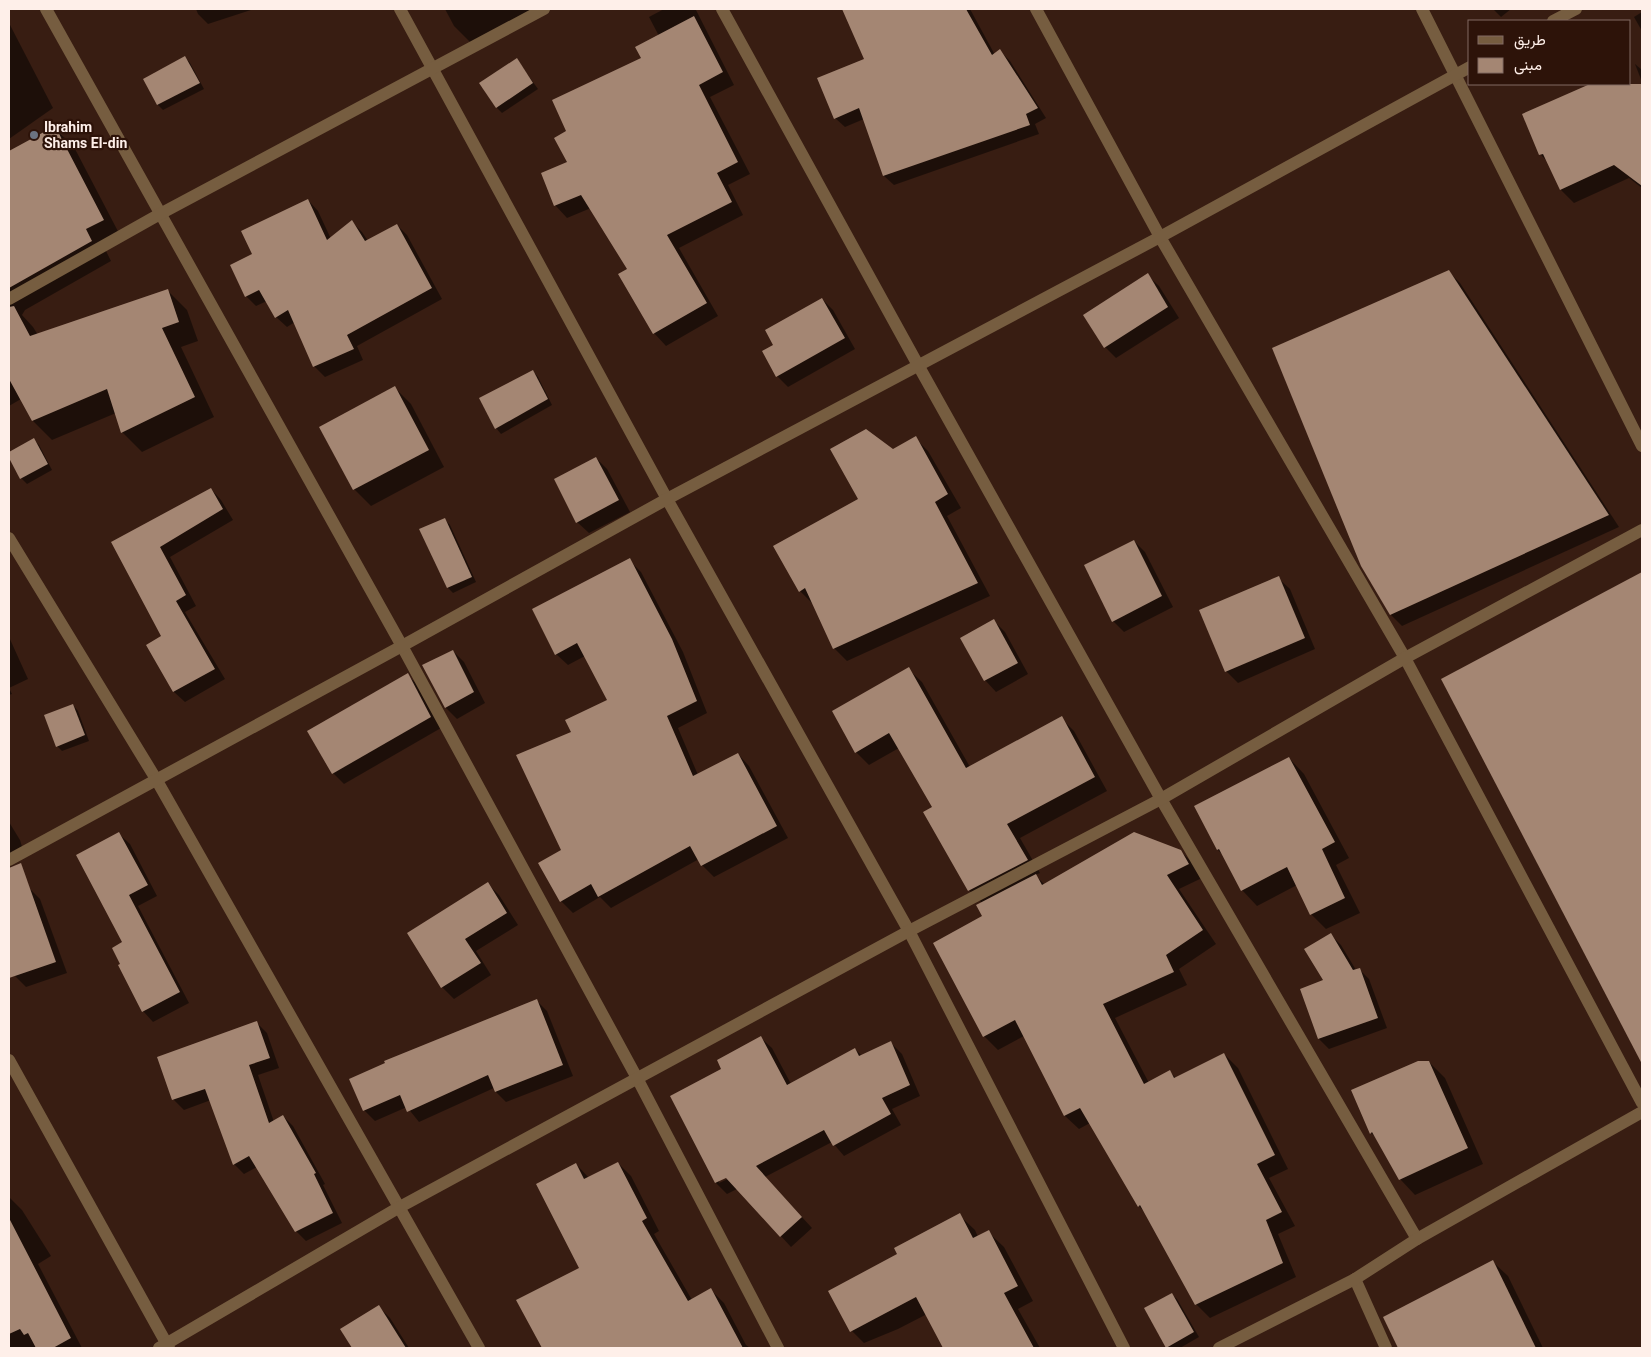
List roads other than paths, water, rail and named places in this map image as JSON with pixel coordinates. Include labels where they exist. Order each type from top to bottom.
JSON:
[{"type":"street","points":[[46,9],[402,646],[637,1078],[778,1348]]},
{"type":"street","points":[[400,9],[668,499],[909,931],[1124,1348]]},
{"type":"street","points":[[9,299],[160,214],[544,9]]},
{"type":"street","points":[[722,9],[1161,799],[1417,1239]]},
{"type":"street","points":[[1036,9],[1160,236],[1405,658],[1642,1103]]},
{"type":"street","points":[[1422,9],[1642,446]]},
{"type":"street","points":[[1555,20],[1576,9]]},
{"type":"street","points":[[9,860],[668,499],[1160,236],[1468,68]]},
{"type":"street","points":[[9,1060],[165,1347],[398,1208],[909,931],[1161,799],[1405,658],[1642,530]]},
{"type":"street","points":[[9,538],[156,780],[479,1348]]},
{"type":"street","points":[[1219,1348],[1355,1279],[1417,1239],[1642,1112]]},
{"type":"street","points":[[1355,1279],[1386,1348]]},
{"type":"place","name":"Ibrahim Shams El-din","points":[[34,135]]}]
